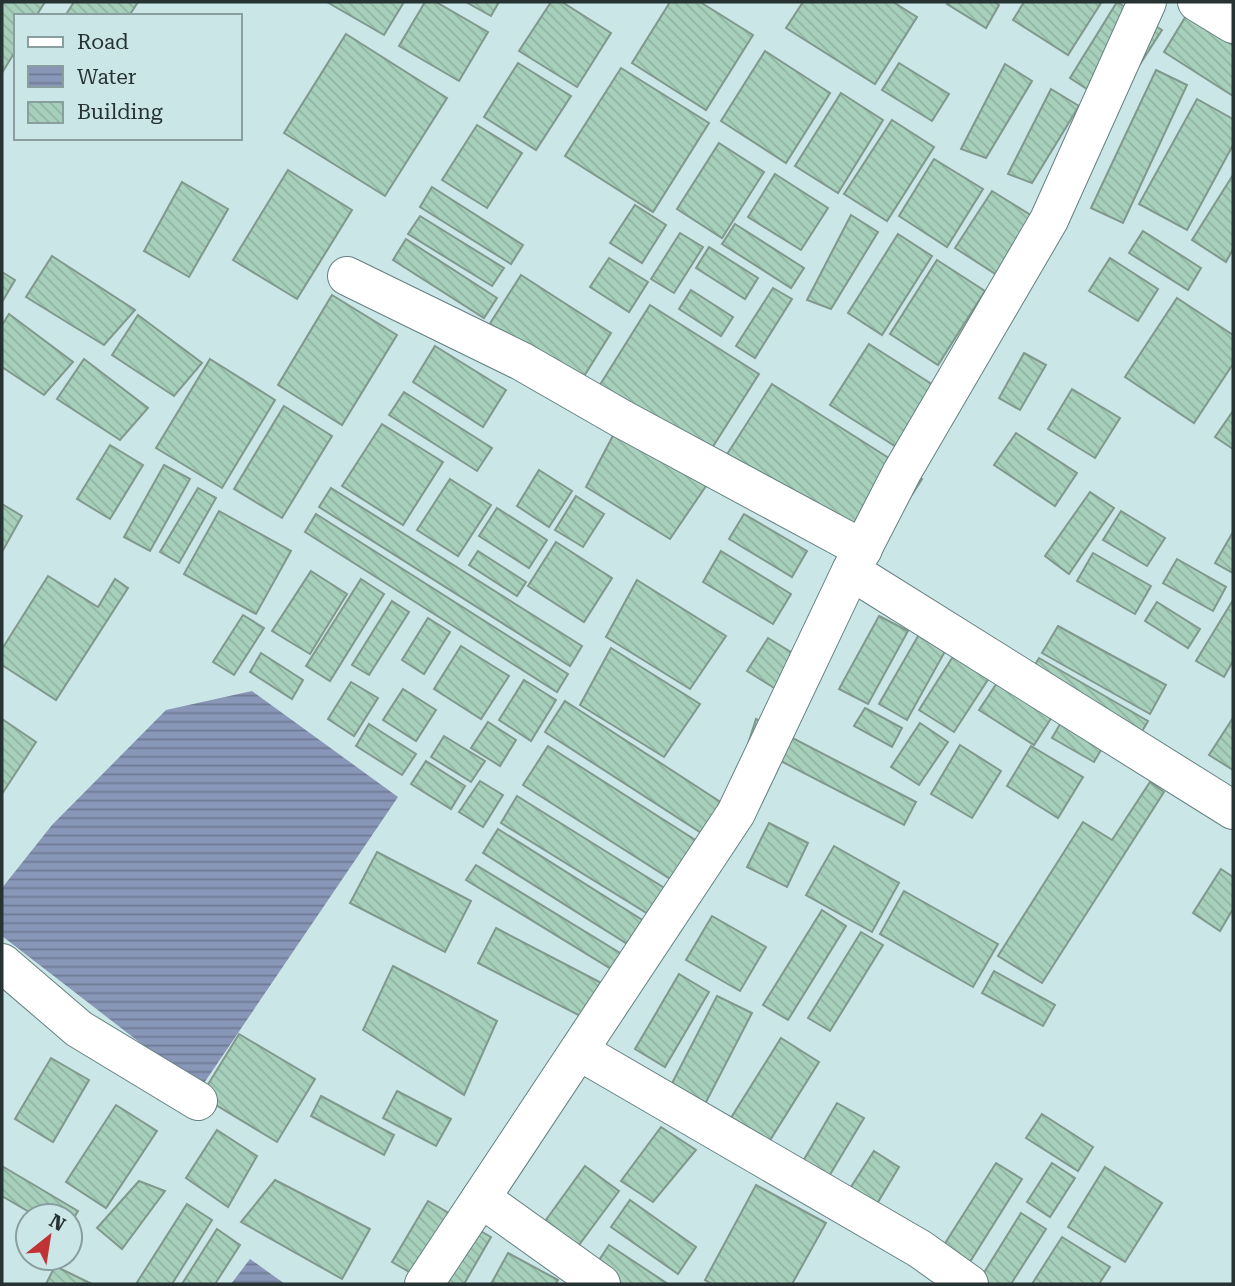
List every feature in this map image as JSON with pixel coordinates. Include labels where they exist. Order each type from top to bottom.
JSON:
[{"type":"street","points":[[424,1284],[736,813],[902,472],[1049,220],[1147,2]]},
{"type":"street","points":[[1197,2],[1233,24]]},
{"type":"street","points":[[347,276],[521,361],[857,560],[1233,810]]},
{"type":"street","points":[[2,963],[79,1029],[198,1101]]},
{"type":"street","points":[[579,1051],[920,1249],[969,1284]]},
{"type":"street","points":[[481,1198],[601,1284]]},
{"type":"water","points":[[252,691],[398,797],[200,1089],[2,936],[2,888],[52,825],[166,710]]},
{"type":"water","points":[[250,1259],[285,1284],[231,1284]]},
{"type":"building","points":[[2,2],[45,2],[37,14],[14,14],[14,53],[2,73]]},
{"type":"building","points":[[74,2],[138,2],[130,14],[67,13]]},
{"type":"building","points":[[327,2],[404,2],[384,35]]},
{"type":"building","points":[[425,2],[436,2],[488,32],[459,81],[399,46]]},
{"type":"building","points":[[466,2],[499,2],[491,16]]},
{"type":"building","points":[[551,2],[562,2],[611,33],[577,87],[519,51]]},
{"type":"building","points":[[670,2],[700,2],[753,35],[706,110],[632,63]]},
{"type":"building","points":[[803,2],[893,2],[917,17],[875,84],[786,28]]},
{"type":"building","points":[[994,2],[999,5],[986,28],[947,4]]},
{"type":"building","points":[[1024,2],[1101,3],[1068,55],[1013,20]]},
{"type":"building","points":[[1117,2],[1162,30],[1113,106],[1070,78]]},
{"type":"building","points":[[1186,16],[1233,45],[1233,96],[1164,52]]},
{"type":"building","points":[[346,34],[447,98],[385,196],[284,133]]},
{"type":"building","points":[[765,51],[830,93],[786,163],[721,121]]},
{"type":"building","points":[[518,63],[571,96],[536,150],[484,117]]},
{"type":"building","points":[[899,63],[949,94],[932,121],[882,90]]},
{"type":"building","points":[[1005,64],[1032,81],[986,158],[961,149]]},
{"type":"building","points":[[621,68],[709,123],[653,212],[565,156]]},
{"type":"building","points":[[1156,70],[1187,85],[1123,223],[1091,208]]},
{"type":"building","points":[[1051,89],[1079,106],[1032,183],[1008,174]]},
{"type":"building","points":[[841,93],[883,120],[838,193],[795,166]]},
{"type":"building","points":[[1197,99],[1233,119],[1233,145],[1187,230],[1139,204]]},
{"type":"building","points":[[892,120],[934,147],[887,221],[844,194]]},
{"type":"building","points":[[477,125],[522,153],[487,208],[442,180]]},
{"type":"building","points":[[719,143],[764,172],[722,238],[677,209]]},
{"type":"building","points":[[934,159],[983,189],[947,247],[899,216]]},
{"type":"building","points":[[288,170],[352,210],[297,299],[233,260]]},
{"type":"building","points":[[775,174],[828,208],[801,250],[748,217]]},
{"type":"building","points":[[1233,175],[1233,249],[1226,262],[1192,240]]},
{"type":"building","points":[[182,182],[228,209],[189,277],[144,251]]},
{"type":"building","points":[[432,187],[523,245],[511,264],[420,207]]},
{"type":"building","points":[[992,191],[1034,217],[997,275],[955,248]]},
{"type":"building","points":[[635,205],[666,225],[642,263],[610,243]]},
{"type":"building","points":[[851,215],[878,232],[831,309],[807,300]]},
{"type":"building","points":[[420,216],[504,268],[492,286],[408,234]]},
{"type":"building","points":[[735,224],[804,268],[791,288],[722,244]]},
{"type":"building","points":[[1143,231],[1201,268],[1188,290],[1129,253]]},
{"type":"building","points":[[680,233],[703,247],[674,293],[651,279]]},
{"type":"building","points":[[898,234],[932,256],[882,335],[848,313]]},
{"type":"building","points":[[406,239],[497,298],[484,318],[393,260]]},
{"type":"building","points":[[709,247],[758,278],[745,299],[696,268]]},
{"type":"building","points":[[52,256],[135,310],[104,345],[26,297]]},
{"type":"building","points":[[609,258],[648,282],[629,312],[590,287]]},
{"type":"building","points":[[1110,258],[1158,289],[1138,321],[1089,291]]},
{"type":"building","points":[[937,260],[985,291],[938,365],[890,334]]},
{"type":"building","points":[[2,272],[15,280],[2,302]]},
{"type":"building","points":[[521,275],[611,333],[566,405],[475,347]]},
{"type":"building","points":[[773,288],[792,299],[755,358],[736,346]]},
{"type":"building","points":[[691,290],[733,317],[721,336],[679,309]]},
{"type":"building","points":[[332,295],[397,335],[342,425],[278,385]]},
{"type":"building","points":[[1177,298],[1233,335],[1233,364],[1194,423],[1125,377]]},
{"type":"building","points":[[650,305],[759,374],[696,473],[588,404]]},
{"type":"building","points":[[9,314],[73,362],[44,395],[2,367],[2,325]]},
{"type":"building","points":[[138,315],[202,363],[174,396],[112,355]]},
{"type":"building","points":[[869,344],[963,404],[925,465],[830,405]]},
{"type":"building","points":[[435,346],[506,390],[483,427],[413,382]]},
{"type":"building","points":[[1024,353],[1046,365],[1020,410],[999,398]]},
{"type":"building","points":[[84,359],[148,408],[120,440],[57,399]]},
{"type":"building","points":[[210,359],[275,400],[222,488],[156,448]]},
{"type":"building","points":[[772,384],[922,479],[867,565],[717,470]]},
{"type":"building","points":[[1072,389],[1120,418],[1095,458],[1048,429]]},
{"type":"building","points":[[404,392],[492,448],[477,471],[389,415]]},
{"type":"building","points":[[284,406],[332,436],[282,518],[234,489]]},
{"type":"building","points":[[1233,411],[1233,449],[1215,437]]},
{"type":"building","points":[[382,424],[443,462],[403,525],[342,486]]},
{"type":"building","points":[[616,430],[706,486],[670,539],[586,487]]},
{"type":"building","points":[[1016,433],[1077,473],[1055,506],[994,465]]},
{"type":"building","points":[[110,445],[143,465],[110,519],[77,499]]},
{"type":"building","points":[[164,465],[190,479],[150,551],[124,537]]},
{"type":"building","points":[[539,470],[572,491],[549,527],[517,506]]},
{"type":"building","points":[[450,479],[491,505],[458,556],[417,530]]},
{"type":"building","points":[[198,488],[216,498],[179,563],[160,552]]},
{"type":"building","points":[[331,488],[582,646],[570,666],[319,507]]},
{"type":"building","points":[[1090,492],[1114,508],[1069,574],[1045,556]]},
{"type":"building","points":[[576,496],[604,514],[583,547],[555,530]]},
{"type":"building","points":[[2,504],[22,516],[2,552]]},
{"type":"building","points":[[497,508],[547,540],[529,568],[479,536]]},
{"type":"building","points":[[219,511],[291,551],[256,614],[184,574]]},
{"type":"building","points":[[1121,511],[1165,538],[1147,566],[1103,540]]},
{"type":"building","points":[[316,514],[568,674],[557,692],[305,532]]},
{"type":"building","points":[[744,514],[807,551],[792,577],[729,539]]},
{"type":"building","points":[[1233,532],[1233,573],[1215,563]]},
{"type":"building","points":[[556,542],[612,578],[584,622],[528,586]]},
{"type":"building","points":[[478,551],[526,582],[517,596],[469,565]]},
{"type":"building","points":[[721,551],[791,594],[773,624],[703,582]]},
{"type":"building","points":[[1093,553],[1151,586],[1135,614],[1077,581]]},
{"type":"building","points":[[1177,559],[1226,587],[1213,611],[1163,583]]},
{"type":"building","points":[[311,571],[347,594],[310,654],[272,631]]},
{"type":"building","points":[[48,576],[98,607],[115,579],[128,588],[56,700],[2,665],[2,649]]},
{"type":"building","points":[[361,579],[384,594],[330,681],[306,666]]},
{"type":"building","points":[[637,580],[726,636],[690,689],[606,637]]},
{"type":"building","points":[[1233,600],[1233,661],[1224,677],[1196,661]]},
{"type":"building","points":[[392,601],[409,612],[369,675],[352,665]]},
{"type":"building","points":[[1157,602],[1200,629],[1188,648],[1145,621]]},
{"type":"building","points":[[243,615],[264,628],[234,675],[213,662]]},
{"type":"building","points":[[879,616],[908,631],[868,704],[839,689]]},
{"type":"building","points":[[428,618],[450,632],[424,674],[402,660]]},
{"type":"building","points":[[1058,626],[1166,685],[1150,714],[1042,653]]},
{"type":"building","points":[[921,631],[948,646],[907,720],[879,704]]},
{"type":"building","points":[[768,638],[817,668],[795,701],[747,671]]},
{"type":"building","points":[[461,646],[509,676],[481,719],[434,689]]},
{"type":"building","points":[[611,648],[700,704],[664,757],[580,705]]},
{"type":"building","points":[[261,653],[303,680],[292,699],[250,672]]},
{"type":"building","points":[[954,655],[989,678],[954,732],[919,710]]},
{"type":"building","points":[[1039,658],[1148,721],[1137,740],[1028,677]]},
{"type":"building","points":[[1003,674],[1057,709],[1034,745],[979,710]]},
{"type":"building","points":[[524,680],[556,700],[531,741],[499,720]]},
{"type":"building","points":[[351,682],[378,698],[354,736],[328,719]]},
{"type":"building","points":[[403,689],[436,710],[416,741],[383,720]]},
{"type":"building","points":[[565,701],[739,814],[720,845],[545,732]]},
{"type":"building","points":[[865,708],[902,728],[892,747],[854,726]]},
{"type":"building","points":[[1066,714],[1108,738],[1094,762],[1052,738]]},
{"type":"building","points":[[1233,718],[1233,770],[1209,755]]},
{"type":"building","points":[[2,719],[36,742],[2,794]]},
{"type":"building","points":[[756,719],[916,802],[904,825],[748,744]]},
{"type":"building","points":[[488,722],[516,740],[500,766],[471,748]]},
{"type":"building","points":[[920,723],[948,742],[919,785],[891,767]]},
{"type":"building","points":[[369,724],[416,754],[402,775],[356,746]]},
{"type":"building","points":[[444,736],[485,761],[471,782],[431,757]]},
{"type":"building","points":[[960,745],[1001,771],[972,818],[931,794]]},
{"type":"building","points":[[548,746],[711,850],[686,889],[523,785]]},
{"type":"building","points":[[1031,746],[1083,777],[1058,818],[1007,786]]},
{"type":"building","points":[[426,761],[465,786],[451,809],[411,784]]},
{"type":"building","points":[[480,781],[503,795],[483,827],[459,812]]},
{"type":"building","points":[[1150,782],[1164,792],[1042,983],[998,956],[1083,822],[1112,840]]},
{"type":"building","points":[[517,796],[695,907],[679,933],[501,823]]},
{"type":"building","points":[[769,823],[808,843],[787,887],[747,867]]},
{"type":"building","points":[[498,829],[644,921],[629,945],[483,853]]},
{"type":"building","points":[[834,846],[899,883],[872,932],[806,895]]},
{"type":"building","points":[[377,852],[471,901],[445,952],[350,903]]},
{"type":"building","points":[[476,865],[630,959],[621,975],[466,880]]},
{"type":"building","points":[[1221,869],[1233,877],[1233,909],[1220,931],[1193,913]]},
{"type":"building","points":[[904,891],[998,944],[973,987],[880,934]]},
{"type":"building","points":[[822,910],[846,926],[788,1020],[763,1005]]},
{"type":"building","points":[[712,916],[766,947],[740,991],[686,960]]},
{"type":"building","points":[[496,928],[611,988],[592,1022],[478,963]]},
{"type":"building","points":[[861,932],[883,945],[830,1031],[808,1018]]},
{"type":"building","points":[[393,966],[497,1021],[464,1095],[363,1030]]},
{"type":"building","points":[[994,971],[1055,1005],[1043,1026],[982,993]]},
{"type":"building","points":[[679,974],[709,992],[665,1067],[635,1049]]},
{"type":"building","points":[[717,996],[752,1013],[704,1106],[669,1089]]},
{"type":"building","points":[[239,1034],[315,1079],[277,1142],[201,1096]]},
{"type":"building","points":[[781,1038],[819,1062],[762,1153],[724,1129]]},
{"type":"building","points":[[51,1058],[89,1080],[53,1142],[15,1119]]},
{"type":"building","points":[[397,1091],[451,1119],[436,1146],[383,1118]]},
{"type":"building","points":[[321,1096],[394,1135],[384,1155],[311,1116]]},
{"type":"building","points":[[837,1103],[864,1118],[828,1178],[802,1163]]},
{"type":"building","points":[[116,1105],[157,1131],[106,1208],[66,1182]]},
{"type":"building","points":[[1042,1114],[1093,1147],[1078,1171],[1026,1138]]},
{"type":"building","points":[[661,1127],[696,1150],[653,1202],[621,1181]]},
{"type":"building","points":[[217,1130],[257,1156],[228,1207],[186,1178]]},
{"type":"building","points":[[874,1151],[899,1167],[875,1207],[849,1190]]},
{"type":"building","points":[[996,1163],[1022,1179],[968,1265],[942,1248]]},
{"type":"building","points":[[1052,1163],[1075,1178],[1050,1217],[1027,1202]]},
{"type":"building","points":[[2,1166],[63,1202],[14,1203],[2,1196]]},
{"type":"building","points":[[585,1166],[619,1191],[576,1249],[543,1224]]},
{"type":"building","points":[[1105,1167],[1162,1203],[1125,1262],[1068,1227]]},
{"type":"building","points":[[275,1180],[370,1229],[342,1279],[241,1222]]},
{"type":"building","points":[[139,1181],[165,1191],[122,1249],[97,1228]]},
{"type":"building","points":[[756,1185],[826,1223],[792,1284],[712,1284],[705,1280]]},
{"type":"building","points":[[630,1200],[696,1247],[678,1274],[611,1227]]},
{"type":"building","points":[[428,1201],[491,1237],[464,1284],[430,1284],[392,1262]]},
{"type":"building","points":[[187,1204],[212,1220],[172,1284],[136,1284]]},
{"type":"building","points":[[1021,1213],[1046,1229],[1011,1284],[989,1284],[980,1279]]},
{"type":"building","points":[[217,1229],[240,1245],[215,1284],[182,1284]]},
{"type":"building","points":[[1062,1237],[1110,1267],[1099,1284],[1032,1284]]},
{"type":"building","points":[[609,1245],[668,1284],[613,1284],[592,1271]]},
{"type":"building","points":[[508,1253],[558,1280],[556,1284],[491,1284]]},
{"type":"building","points":[[52,1272],[67,1272],[92,1284],[46,1284]]}]
